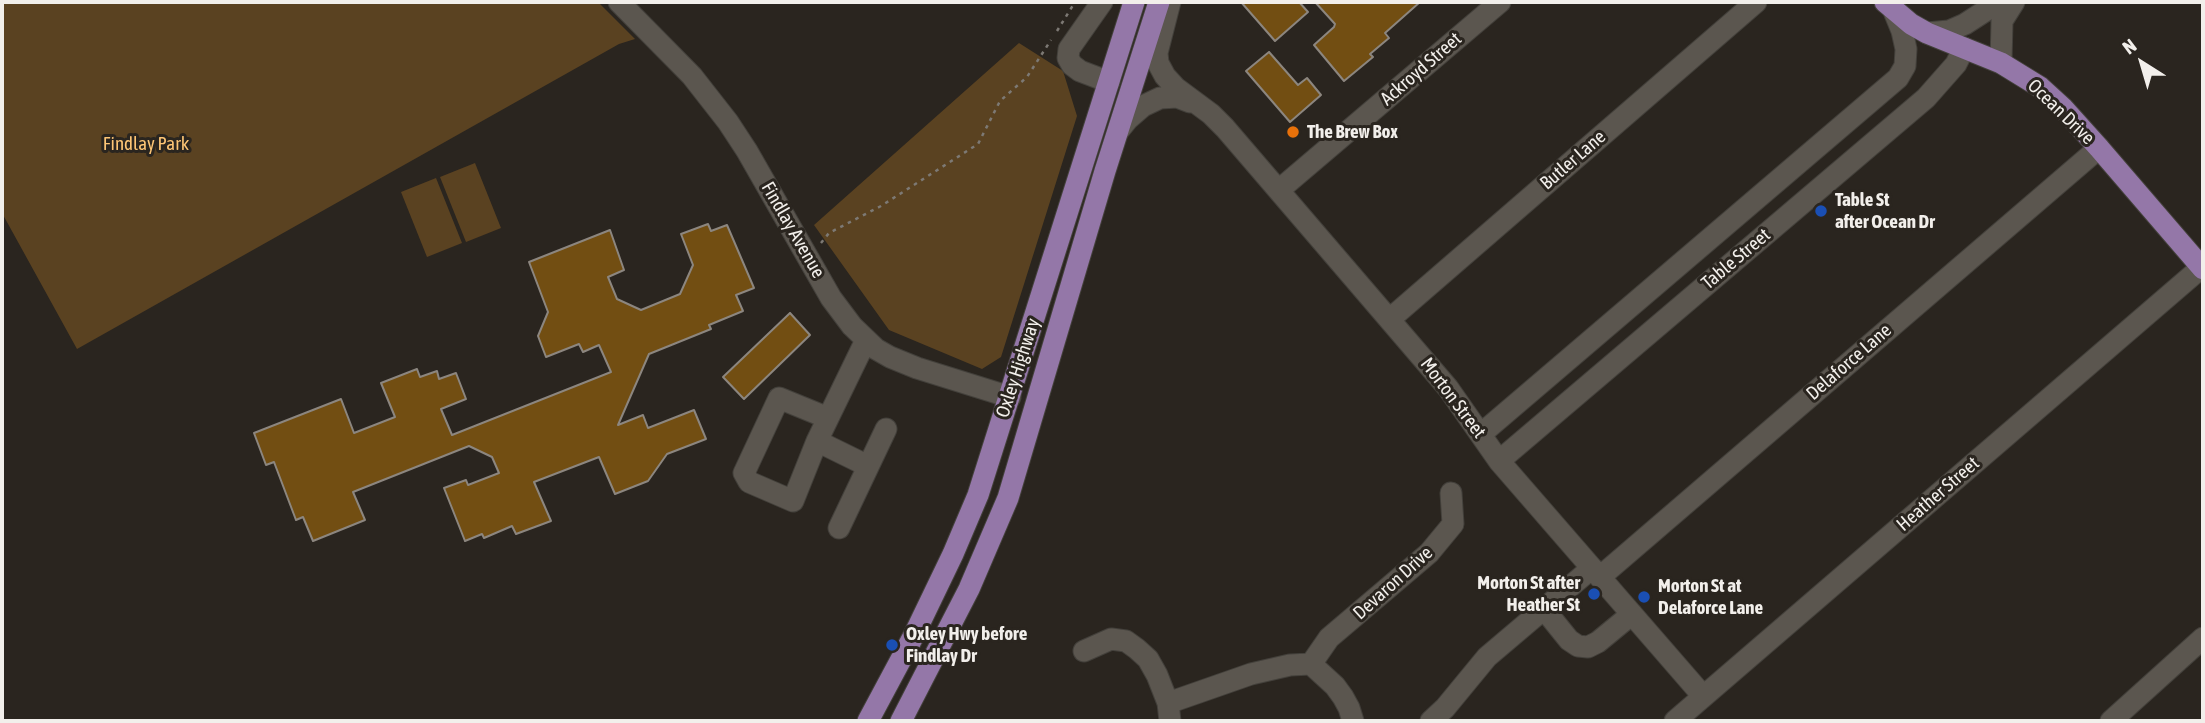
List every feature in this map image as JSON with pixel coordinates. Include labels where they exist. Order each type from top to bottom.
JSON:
[{"type":"main road","name":"Oxley Highway","points":[[868,721],[914,635],[978,495],[1134,2]]},
{"type":"main road","name":"Oxley Highway","points":[[901,721],[970,589],[1008,498],[1101,183],[1159,2]]},
{"type":"main road","name":"Ocean Drive","points":[[1889,6],[1927,33],[2001,63],[2040,88],[2063,108],[2203,268]]},
{"type":"main road","points":[[1010,397],[1036,404]]},
{"type":"street","name":"Findlay Avenue","points":[[619,2],[706,92],[747,151],[831,298],[852,326],[890,357],[1010,397]]},
{"type":"street","points":[[1102,2],[1069,49],[1068,58],[1080,71],[1109,82]]},
{"type":"street","name":"Morton Street","points":[[1170,2],[1157,53],[1158,63],[1165,76],[1225,128],[1279,190],[1448,388],[1499,461],[1703,696]]},
{"type":"street","name":"Ackroyd Street","points":[[1279,190],[1500,2]]},
{"type":"street","name":"Butler Lane","points":[[1390,319],[1756,2]]},
{"type":"street","points":[[1927,33],[1949,31],[1999,2]]},
{"type":"street","points":[[2001,63],[2002,20],[2014,2]]},
{"type":"street","points":[[1889,6],[1902,31],[1906,49],[1903,72],[1913,73],[1921,78],[1926,86],[1926,98]]},
{"type":"street","name":"Table Street","points":[[1499,461],[1926,98],[1956,64],[1964,48]]},
{"type":"street","name":"Table Street","points":[[1480,434],[1903,72]]},
{"type":"street","name":"Morton Street","points":[[1119,130],[1143,106],[1160,98],[1177,97],[1198,105]]},
{"type":"street","name":"Delaforce Lane","points":[[1596,572],[2099,148]]},
{"type":"street","name":"Heather Street","points":[[1675,721],[2203,268]]},
{"type":"street","points":[[828,418],[779,398],[744,473],[749,482],[793,501],[817,441],[866,340]]},
{"type":"street","points":[[839,528],[886,429]]},
{"type":"street","points":[[817,441],[869,466]]},
{"type":"street","name":"Devaron Drive","points":[[1311,664],[1329,638],[1429,553],[1453,524],[1451,493]]},
{"type":"street","points":[[1431,721],[1446,708],[1487,657],[1596,572]]},
{"type":"street","points":[[1544,610],[1569,640],[1578,646],[1588,647],[1632,614]]},
{"type":"street","points":[[2111,721],[2203,638]]},
{"type":"street","points":[[1084,651],[1111,639],[1126,641],[1147,659],[1157,675],[1169,712],[1251,674],[1290,665],[1311,664],[1335,686],[1349,708],[1353,721]]},
{"type":"path","points":[[809,258],[829,233],[881,206],[978,144],[1000,101],[1027,77],[1076,2]]},
{"type":"green space","name":"Findlay Park","points":[[2,2],[598,2],[635,39],[619,44],[77,349],[2,213]]},
{"type":"green space","points":[[1019,43],[1063,71],[1077,116],[1001,357],[982,369],[889,330],[814,225]]},
{"type":"green space","points":[[475,163],[501,228],[466,242],[440,177]]},
{"type":"green space","points":[[436,178],[462,243],[427,257],[401,192]]},
{"type":"building","points":[[1241,2],[1299,2],[1308,12],[1275,41]]},
{"type":"building","points":[[1315,2],[1420,2],[1385,33],[1389,38],[1370,54],[1373,57],[1344,81],[1314,45],[1335,24]]},
{"type":"building","points":[[1269,52],[1298,85],[1307,78],[1321,95],[1290,122],[1246,71]]},
{"type":"building","points":[[708,224],[711,231],[727,225],[754,288],[736,295],[743,311],[709,325],[711,329],[649,354],[618,425],[643,415],[648,428],[694,410],[706,439],[667,454],[648,481],[615,494],[599,457],[534,482],[551,521],[516,534],[512,526],[484,538],[482,534],[465,541],[444,488],[466,480],[468,485],[499,473],[492,457],[469,446],[353,492],[365,520],[313,541],[303,517],[296,520],[274,462],[266,465],[254,433],[341,399],[354,433],[395,417],[381,383],[417,369],[420,377],[437,371],[439,379],[456,373],[466,399],[441,409],[452,435],[611,372],[599,345],[583,352],[579,344],[546,357],[538,336],[548,312],[529,262],[610,230],[624,270],[608,277],[617,299],[641,310],[680,294],[693,265],[681,234]]},
{"type":"building","points":[[790,313],[810,335],[744,399],[723,377]]},
{"type":"place","name":"The Brew Box","points":[[1293,132]]},
{"type":"place","name":"Table St after Ocean Dr","points":[[1821,211]]},
{"type":"place","name":"Morton St after Heather St","points":[[1594,594]]},
{"type":"place","name":"Morton St at Delaforce Lane","points":[[1644,597]]},
{"type":"place","name":"Oxley Hwy before Findlay Dr","points":[[892,645]]}]
